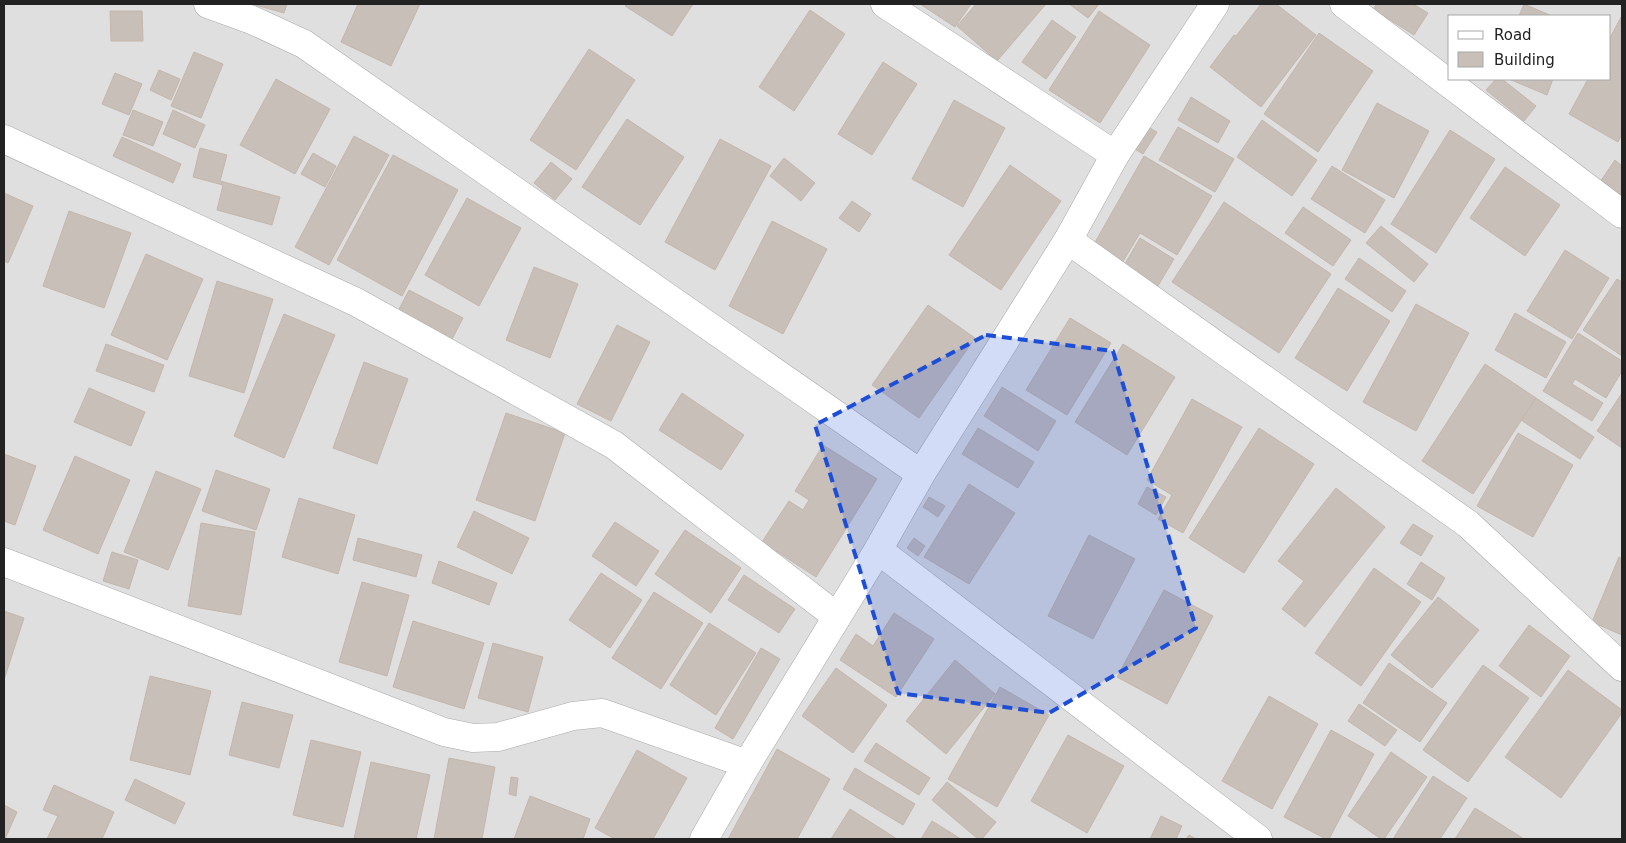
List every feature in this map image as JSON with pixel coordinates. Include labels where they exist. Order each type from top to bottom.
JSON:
[{"type":"street","points":[[208,4],[252,20],[304,44],[921,474]]},
{"type":"street","points":[[885,4],[1115,155]]},
{"type":"street","points":[[704,839],[836,616],[878,550],[921,474],[1068,240],[1115,155],[1215,4]]},
{"type":"street","points":[[1344,4],[1622,214]]},
{"type":"street","points":[[4,139],[349,298],[614,445],[836,616]]},
{"type":"street","points":[[1068,240],[1468,524],[1622,667]]},
{"type":"street","points":[[878,550],[1258,839]]},
{"type":"street","points":[[4,562],[444,732],[473,738],[498,738],[573,716],[602,712],[747,764]]},
{"type":"highlighted area","points":[[986,335],[1113,351],[1196,628],[1049,713],[898,693],[815,425]]},
{"type":"shaded area","points":[[4,4],[1622,4],[1622,839],[4,839]]},
{"type":"building","points":[[252,4],[287,4],[284,13]]},
{"type":"building","points":[[358,4],[420,4],[391,66],[341,42]]},
{"type":"building","points":[[627,4],[693,4],[672,36],[625,6]]},
{"type":"building","points":[[920,4],[971,4],[955,27]]},
{"type":"building","points":[[976,4],[1046,4],[997,61],[957,26]]},
{"type":"building","points":[[1069,4],[1099,4],[1088,18]]},
{"type":"building","points":[[1261,4],[1276,4],[1316,35],[1261,107],[1210,67]]},
{"type":"building","points":[[1377,4],[1413,4],[1428,13],[1414,35],[1373,9]]},
{"type":"building","points":[[1524,4],[1550,15],[1519,15]]},
{"type":"building","points":[[810,10],[845,34],[794,111],[759,87]]},
{"type":"building","points":[[110,11],[142,11],[143,41],[111,41]]},
{"type":"building","points":[[1099,11],[1150,45],[1100,123],[1049,90]]},
{"type":"building","points":[[1621,17],[1622,134],[1618,142],[1569,114],[1587,80],[1611,80],[1611,36]]},
{"type":"building","points":[[1052,20],[1076,37],[1046,79],[1022,62]]},
{"type":"building","points":[[1319,33],[1373,71],[1318,152],[1264,114]]},
{"type":"building","points":[[589,49],[635,80],[576,170],[530,140]]},
{"type":"building","points":[[194,52],[223,64],[201,118],[171,106]]},
{"type":"building","points":[[883,62],[917,84],[872,155],[838,134]]},
{"type":"building","points":[[159,70],[180,79],[171,100],[150,90]]},
{"type":"building","points":[[115,73],[142,84],[129,115],[102,104]]},
{"type":"building","points":[[276,79],[330,109],[295,174],[240,145]]},
{"type":"building","points":[[1495,80],[1503,80],[1536,106],[1524,121],[1486,90]]},
{"type":"building","points":[[1511,80],[1553,80],[1547,95]]},
{"type":"building","points":[[1191,97],[1230,121],[1218,143],[1178,120]]},
{"type":"building","points":[[954,100],[1005,128],[963,207],[912,179]]},
{"type":"building","points":[[1377,103],[1429,131],[1394,198],[1342,170]]},
{"type":"building","points":[[133,110],[163,122],[153,146],[123,135]]},
{"type":"building","points":[[173,110],[205,125],[195,148],[163,134]]},
{"type":"building","points":[[627,119],[684,157],[640,225],[582,187]]},
{"type":"building","points":[[1262,120],[1317,160],[1292,196],[1237,157]]},
{"type":"building","points":[[1148,127],[1157,132],[1143,154],[1135,149]]},
{"type":"building","points":[[1178,127],[1234,159],[1215,192],[1159,160]]},
{"type":"building","points":[[1450,130],[1495,159],[1436,253],[1391,224]]},
{"type":"building","points":[[354,136],[389,155],[329,265],[295,247]]},
{"type":"building","points":[[122,137],[181,164],[173,183],[113,156]]},
{"type":"building","points":[[720,139],[771,166],[715,270],[665,242]]},
{"type":"building","points":[[200,148],[227,155],[220,181],[280,197],[272,225],[217,210],[223,185],[193,177]]},
{"type":"building","points":[[313,153],[336,166],[325,187],[301,174]]},
{"type":"building","points":[[393,155],[458,190],[402,296],[337,260]]},
{"type":"building","points":[[1144,156],[1212,196],[1177,255],[1140,233],[1118,270],[1089,253]]},
{"type":"building","points":[[784,158],[815,183],[801,201],[770,176]]},
{"type":"building","points":[[1615,160],[1622,166],[1622,198],[1600,182]]},
{"type":"building","points":[[551,162],[572,179],[555,200],[534,183]]},
{"type":"building","points":[[1010,165],[1061,201],[1001,290],[949,255]]},
{"type":"building","points":[[1332,166],[1385,200],[1365,233],[1311,199]]},
{"type":"building","points":[[1505,167],[1560,205],[1525,256],[1470,218]]},
{"type":"building","points":[[4,193],[33,206],[8,263],[4,261]]},
{"type":"building","points":[[467,198],[521,228],[479,306],[425,275]]},
{"type":"building","points":[[852,201],[871,214],[859,232],[839,218]]},
{"type":"building","points":[[1224,202],[1331,274],[1279,353],[1172,282]]},
{"type":"building","points":[[1303,207],[1351,240],[1333,266],[1285,233]]},
{"type":"building","points":[[69,211],[131,233],[104,308],[43,286]]},
{"type":"building","points":[[772,221],[827,249],[783,334],[729,306]]},
{"type":"building","points":[[1381,226],[1428,264],[1414,282],[1366,243]]},
{"type":"building","points":[[1140,238],[1174,259],[1153,294],[1119,274]]},
{"type":"building","points":[[1565,250],[1609,278],[1572,339],[1527,311]]},
{"type":"building","points":[[146,254],[203,279],[167,360],[111,335]]},
{"type":"building","points":[[1359,258],[1406,291],[1392,312],[1345,279]]},
{"type":"building","points":[[534,267],[578,284],[550,358],[506,340]]},
{"type":"building","points":[[1617,279],[1622,282],[1622,356],[1583,330]]},
{"type":"building","points":[[217,281],[273,299],[244,393],[189,376]]},
{"type":"building","points":[[1338,288],[1390,321],[1347,391],[1295,358]]},
{"type":"building","points":[[409,290],[463,318],[450,343],[396,315]]},
{"type":"building","points":[[1416,304],[1469,333],[1416,431],[1363,402]]},
{"type":"building","points":[[928,305],[975,338],[919,418],[872,385]]},
{"type":"building","points":[[1515,313],[1566,342],[1546,378],[1495,350]]},
{"type":"building","points":[[284,314],[335,335],[284,458],[234,436]]},
{"type":"building","points":[[1070,318],[1111,343],[1067,415],[1026,390]]},
{"type":"building","points":[[617,325],[650,342],[611,421],[577,404]]},
{"type":"building","points":[[1578,333],[1622,361],[1622,371],[1606,398],[1575,379],[1572,384],[1603,403],[1592,421],[1543,391]]},
{"type":"building","points":[[106,344],[164,365],[154,392],[96,371]]},
{"type":"building","points":[[1123,344],[1175,377],[1127,455],[1075,422]]},
{"type":"building","points":[[364,362],[408,379],[377,464],[333,448]]},
{"type":"building","points":[[1485,364],[1536,398],[1473,494],[1422,461]]},
{"type":"building","points":[[1002,387],[1056,421],[1038,451],[984,416]]},
{"type":"building","points":[[89,388],[145,412],[131,446],[74,422]]},
{"type":"building","points":[[682,393],[744,435],[721,470],[659,430]]},
{"type":"building","points":[[1622,393],[1622,448],[1597,431]]},
{"type":"building","points":[[1536,398],[1594,437],[1580,459],[1521,420]]},
{"type":"building","points":[[1192,399],[1242,427],[1183,533],[1158,519],[1172,495],[1147,480]]},
{"type":"building","points":[[506,413],[565,433],[535,521],[476,500]]},
{"type":"building","points":[[978,428],[1034,462],[1018,488],[962,454]]},
{"type":"building","points":[[1259,428],[1314,464],[1244,573],[1189,538]]},
{"type":"building","points":[[1518,433],[1573,465],[1533,537],[1477,506]]},
{"type":"building","points":[[823,445],[877,479],[816,577],[762,542],[789,501],[803,510],[809,500],[795,491]]},
{"type":"building","points":[[4,454],[36,466],[15,525],[4,521]]},
{"type":"building","points":[[75,456],[130,480],[98,554],[43,530]]},
{"type":"building","points":[[216,470],[270,489],[256,530],[202,511]]},
{"type":"building","points":[[156,471],[201,489],[168,570],[124,552]]},
{"type":"building","points":[[969,484],[1015,513],[969,584],[924,557]]},
{"type":"building","points":[[1147,487],[1166,497],[1156,515],[1138,504]]},
{"type":"building","points":[[1336,488],[1385,527],[1305,627],[1282,609],[1304,581],[1278,561]]},
{"type":"building","points":[[929,497],[945,506],[938,517],[923,507]]},
{"type":"building","points":[[299,498],[355,515],[338,574],[282,557]]},
{"type":"building","points":[[474,511],[529,538],[512,574],[457,547]]},
{"type":"building","points":[[615,522],[659,551],[636,586],[592,556]]},
{"type":"building","points":[[201,523],[255,532],[241,615],[188,606]]},
{"type":"building","points":[[1413,524],[1433,536],[1421,556],[1400,543]]},
{"type":"building","points":[[685,530],[741,568],[711,613],[655,574]]},
{"type":"building","points":[[1089,535],[1135,559],[1093,639],[1048,616]]},
{"type":"building","points":[[358,538],[422,555],[416,577],[353,560]]},
{"type":"building","points":[[914,538],[925,546],[918,556],[907,548]]},
{"type":"building","points":[[112,552],[138,560],[129,589],[103,581]]},
{"type":"building","points":[[1619,557],[1622,559],[1622,635],[1592,622]]},
{"type":"building","points":[[439,561],[497,583],[489,605],[432,583]]},
{"type":"building","points":[[1421,562],[1445,578],[1432,600],[1407,584]]},
{"type":"building","points":[[1374,568],[1421,602],[1361,686],[1315,653]]},
{"type":"building","points":[[601,573],[642,600],[610,648],[569,620]]},
{"type":"building","points":[[744,575],[795,609],[779,633],[728,600]]},
{"type":"building","points":[[362,582],[409,595],[387,676],[339,662]]},
{"type":"building","points":[[1164,590],[1213,616],[1167,704],[1117,677]]},
{"type":"building","points":[[654,592],[703,623],[661,689],[612,658]]},
{"type":"building","points":[[1438,597],[1479,630],[1432,688],[1391,655]]},
{"type":"building","points":[[4,611],[24,618],[4,680]]},
{"type":"building","points":[[894,613],[934,639],[896,697],[840,660],[856,634],[873,646]]},
{"type":"building","points":[[413,621],[484,643],[464,709],[393,687]]},
{"type":"building","points":[[709,623],[756,653],[716,715],[670,685]]},
{"type":"building","points":[[1529,625],[1570,656],[1541,697],[1499,666]]},
{"type":"building","points":[[493,643],[543,657],[528,712],[478,698]]},
{"type":"building","points":[[761,648],[780,659],[733,739],[715,728]]},
{"type":"building","points":[[955,660],[995,694],[946,754],[906,721]]},
{"type":"building","points":[[1389,663],[1447,703],[1420,742],[1363,703]]},
{"type":"building","points":[[1483,665],[1529,698],[1468,782],[1423,750]]},
{"type":"building","points":[[836,668],[887,705],[853,753],[802,716]]},
{"type":"building","points":[[1568,670],[1622,710],[1622,713],[1561,798],[1505,757]]},
{"type":"building","points":[[150,676],[211,691],[190,775],[130,760]]},
{"type":"building","points":[[1000,687],[1049,715],[997,807],[948,779]]},
{"type":"building","points":[[1269,696],[1318,724],[1272,809],[1222,781]]},
{"type":"building","points":[[242,702],[293,715],[279,768],[229,755]]},
{"type":"building","points":[[1359,704],[1397,730],[1385,746],[1348,721]]},
{"type":"building","points":[[1331,730],[1374,754],[1329,839],[1326,839],[1284,817]]},
{"type":"building","points":[[1068,735],[1124,766],[1087,833],[1031,801]]},
{"type":"building","points":[[311,740],[361,752],[343,827],[293,815]]},
{"type":"building","points":[[876,743],[930,778],[919,795],[864,761]]},
{"type":"building","points":[[777,749],[830,779],[797,839],[728,839]]},
{"type":"building","points":[[637,750],[687,778],[653,839],[615,839],[595,828]]},
{"type":"building","points":[[1391,752],[1427,777],[1384,839],[1381,839],[1348,816]]},
{"type":"building","points":[[449,758],[495,767],[482,839],[434,839]]},
{"type":"building","points":[[371,762],[430,775],[416,839],[354,839]]},
{"type":"building","points":[[855,768],[915,804],[903,825],[843,789]]},
{"type":"building","points":[[1433,776],[1467,798],[1440,839],[1393,839]]},
{"type":"building","points":[[511,777],[518,778],[516,796],[509,794]]},
{"type":"building","points":[[135,779],[185,803],[175,824],[125,800]]},
{"type":"building","points":[[947,782],[996,822],[982,839],[978,839],[932,800]]},
{"type":"building","points":[[54,785],[114,812],[102,839],[47,839],[58,816],[43,810]]},
{"type":"building","points":[[530,796],[590,819],[583,839],[514,839]]},
{"type":"building","points":[[4,805],[17,812],[5,839],[4,839]]},
{"type":"building","points":[[1475,808],[1524,839],[1455,839]]},
{"type":"building","points":[[850,809],[897,839],[831,839]]},
{"type":"building","points":[[1161,816],[1182,826],[1176,839],[1150,839]]},
{"type":"building","points":[[932,821],[961,839],[921,839]]},
{"type":"building","points":[[1189,835],[1196,839],[1186,839]]}]
